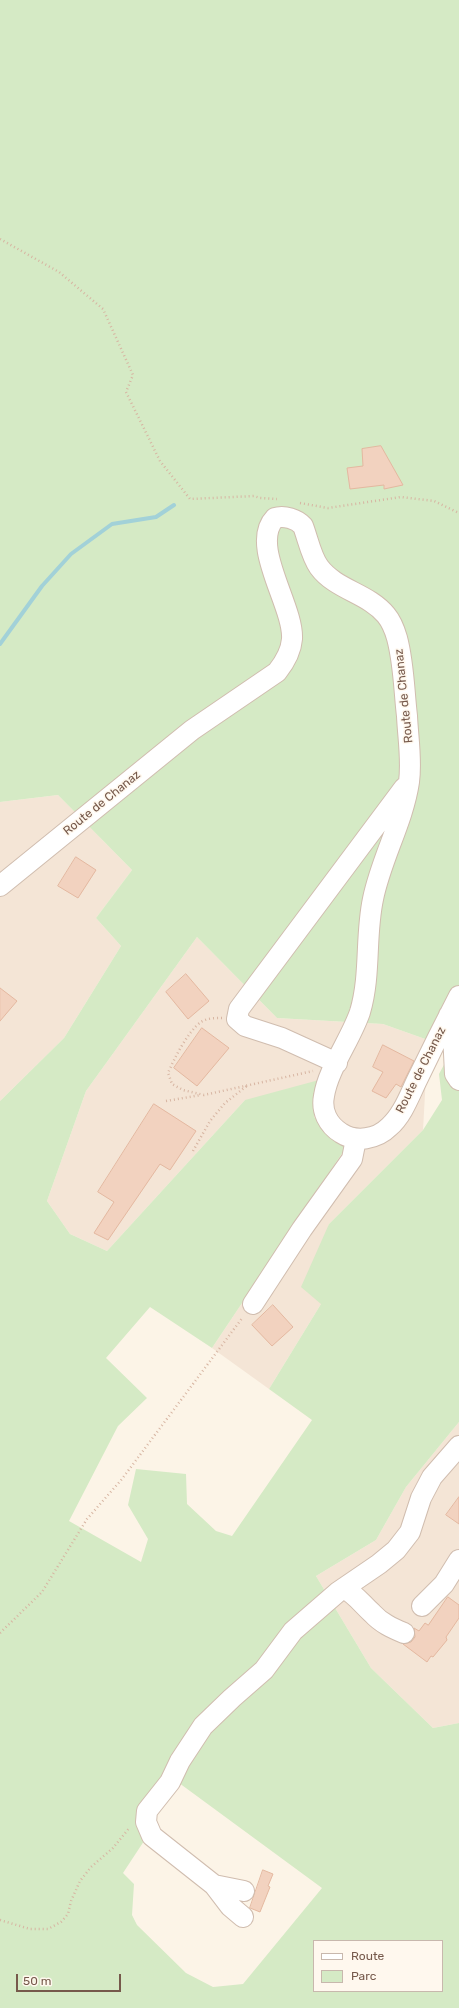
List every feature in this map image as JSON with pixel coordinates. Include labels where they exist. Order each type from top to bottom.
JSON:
[{"type":"street","name":"Route de Chanaz","points":[[0,886],[186,735],[277,672],[289,654],[292,636],[289,619],[266,541],[269,527],[273,520],[277,517],[290,518],[300,523],[318,566],[328,577],[348,590],[372,602],[387,615],[393,627],[397,637],[402,669],[410,762],[409,781],[404,805],[373,897],[368,925],[367,960],[360,1010],[323,1097],[326,1117],[337,1131],[345,1136],[356,1139],[373,1136],[390,1127],[408,1100],[459,996]]},
{"type":"street","points":[[336,1065],[282,1038],[245,1026],[237,1019],[239,1009],[409,781]]},
{"type":"street","points":[[449,1016],[453,1033],[455,1074],[459,1080]]},
{"type":"street","points":[[253,1304],[302,1229],[352,1159],[356,1139]]},
{"type":"street","points":[[243,1917],[230,1906],[214,1885],[152,1836],[143,1817],[170,1782],[180,1761],[203,1726],[264,1670],[293,1631],[344,1588],[379,1564],[396,1550],[410,1532],[421,1498],[432,1477],[459,1446]]},
{"type":"street","points":[[422,1606],[444,1584],[459,1560]]},
{"type":"street","points":[[344,1588],[357,1596],[372,1614],[387,1626],[404,1633]]},
{"type":"street","points":[[214,1885],[244,1891]]},
{"type":"path","points":[[0,238],[59,272],[103,309],[133,375],[126,392],[160,461],[190,499],[254,496],[284,500]]},
{"type":"path","points":[[298,503],[328,508],[401,497],[434,501],[459,513]]},
{"type":"path","points":[[204,1094],[183,1090],[172,1084],[168,1073],[173,1061],[180,1047],[200,1022],[214,1018],[237,1019]]},
{"type":"path","points":[[166,1101],[249,1085],[336,1065]]},
{"type":"path","points":[[193,1151],[210,1121],[225,1102],[249,1085]]},
{"type":"path","points":[[0,1633],[42,1592],[87,1519],[122,1479],[253,1304]]},
{"type":"path","points":[[0,1920],[30,1929],[48,1930],[61,1922],[68,1914],[70,1901],[80,1881],[91,1867],[113,1848],[143,1817]]},
{"type":"shaded area","points":[[58,795],[132,870],[96,918],[121,946],[64,1038],[0,1101],[0,802]]},
{"type":"shaded area","points":[[197,937],[277,1018],[383,1024],[428,1040],[423,1130],[329,1224],[321,1304],[269,1389],[212,1348],[347,1146],[314,1117],[245,1100],[107,1251],[70,1234],[47,1201],[86,1091]]},
{"type":"shaded area","points":[[459,1422],[459,1723],[433,1728],[371,1668],[316,1576],[376,1540],[406,1487]]},
{"type":"green space","points":[[0,0],[459,0],[459,1017],[428,1040],[383,1024],[277,1018],[197,937],[86,1091],[47,1201],[70,1234],[107,1251],[245,1100],[319,1080],[314,1117],[347,1146],[212,1348],[150,1307],[106,1358],[147,1398],[118,1426],[69,1521],[141,1562],[148,1539],[128,1505],[136,1469],[186,1474],[187,1504],[216,1531],[232,1536],[312,1420],[269,1389],[321,1304],[301,1287],[329,1224],[423,1130],[442,1100],[439,1074],[459,1037],[459,1422],[406,1487],[376,1540],[316,1576],[371,1668],[433,1728],[459,1723],[459,2008],[0,2008],[0,1101],[64,1038],[121,946],[96,918],[132,870],[58,795],[0,802]],"holes":[[[175,1780],[322,1888],[243,1984],[213,1987],[186,1973],[137,1925],[132,1915],[134,1884],[123,1873],[146,1838],[142,1824]]]},
{"type":"building","points":[[381,446],[403,485],[384,489],[384,485],[350,489],[347,468],[363,466],[362,449]]},
{"type":"building","points":[[76,857],[96,870],[78,898],[58,886]]},
{"type":"building","points":[[186,974],[209,1001],[188,1019],[166,992]]},
{"type":"building","points":[[0,988],[17,1001],[0,1021]]},
{"type":"building","points":[[202,1028],[229,1048],[197,1086],[174,1068]]},
{"type":"building","points":[[383,1045],[414,1061],[401,1087],[396,1084],[386,1098],[372,1091],[383,1072],[373,1067]]},
{"type":"building","points":[[154,1104],[196,1131],[170,1170],[160,1164],[108,1240],[94,1233],[114,1202],[98,1192]]},
{"type":"building","points":[[273,1305],[293,1327],[272,1346],[252,1325]]},
{"type":"building","points":[[459,1497],[459,1524],[446,1515]]},
{"type":"building","points":[[448,1597],[459,1605],[459,1618],[446,1637],[447,1640],[427,1662],[403,1644],[411,1642],[415,1637],[414,1628],[419,1631],[425,1623],[428,1625]]},
{"type":"building","points":[[263,1870],[273,1874],[268,1886],[270,1887],[260,1912],[250,1908]]},
{"type":"waterway","points":[[0,644],[42,586],[71,554],[112,524],[156,517],[174,505]]}]
